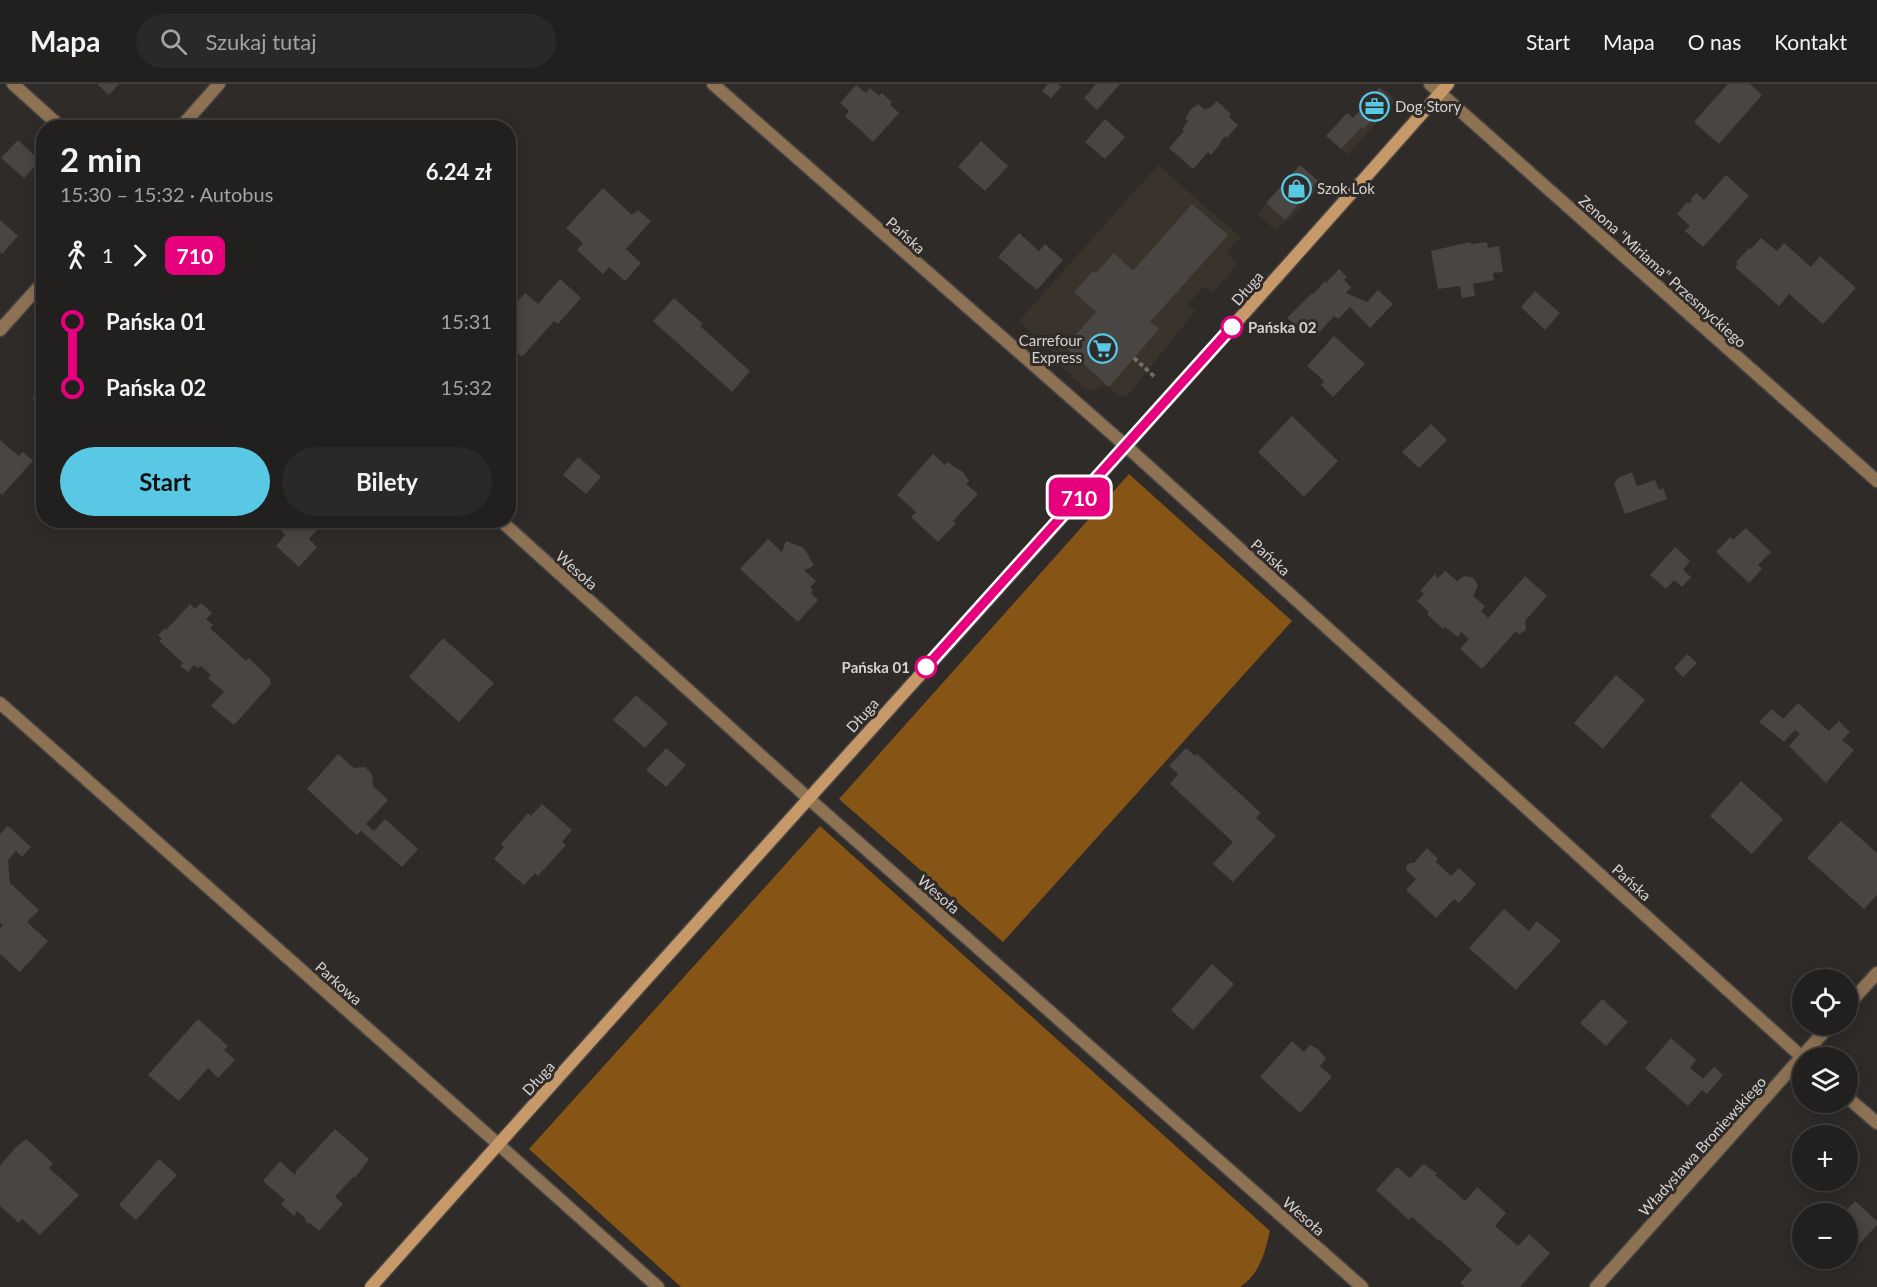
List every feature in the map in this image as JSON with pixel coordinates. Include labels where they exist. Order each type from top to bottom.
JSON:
[{"type":"street","points":[[13,84],[53,120]]},
{"type":"street","points":[[187,120],[219,84]]},
{"type":"street","name":"Pańska","points":[[713,84],[1126,446],[1792,1047]]},
{"type":"street","name":"Zenona \"Miriama\" Przesmyckiego","points":[[1430,84],[1444,89],[1877,481]]},
{"type":"street","name":"Długa","points":[[371,1287],[1444,89]]},
{"type":"street","points":[[0,330],[36,290]]},
{"type":"street","name":"Wesoła","points":[[509,528],[808,798],[1362,1287]]},
{"type":"street","name":"Parkowa","points":[[0,703],[658,1287]]},
{"type":"street","points":[[1858,994],[1877,973]]},
{"type":"street","name":"Władysława Broniewskiego","points":[[1811,1047],[1822,1035]]},
{"type":"street","name":"Władysława Broniewskiego","points":[[1596,1287],[1792,1069]]},
{"type":"street","points":[[1858,1107],[1877,1123]]},
{"type":"path","points":[[1134,358],[1156,378]]},
{"type":"shaded area","points":[[1381,86],[1396,100],[1348,155],[1326,136],[1347,113],[1353,118]]},
{"type":"shaded area","points":[[1158,165],[1241,238],[1226,253],[1238,264],[1212,293],[1205,286],[1188,304],[1195,311],[1128,395],[1119,397],[1107,385],[1088,391],[1053,358],[1054,353],[1019,321]]},
{"type":"shaded area","name":"Szok Lok","points":[[1300,165],[1322,184],[1296,214],[1275,230],[1257,214]]},
{"type":"shaded area","points":[[1129,474],[1292,621],[1003,942],[839,799]]},
{"type":"shaded area","points":[[820,826],[1270,1231],[1261,1262],[1247,1282],[1240,1287],[681,1287],[529,1149]]},
{"type":"building","points":[[97,84],[119,84],[109,95]]},
{"type":"building","points":[[1048,84],[1058,84],[1061,87],[1051,98],[1042,91]]},
{"type":"building","points":[[1096,84],[1120,84],[1097,110],[1084,98]]},
{"type":"building","points":[[1728,84],[1750,84],[1762,95],[1719,144],[1694,122]]},
{"type":"building","points":[[856,85],[866,93],[870,88],[879,96],[882,93],[899,113],[873,142],[845,116],[849,111],[840,103]]},
{"type":"building","points":[[1379,88],[1391,99],[1364,129],[1362,127],[1341,149],[1326,136],[1347,113],[1353,118]]},
{"type":"building","points":[[1217,101],[1231,114],[1229,117],[1238,125],[1227,138],[1225,136],[1211,155],[1208,152],[1193,169],[1169,148],[1184,131],[1182,129],[1188,121],[1185,119],[1191,109],[1198,104],[1204,109],[1210,108]]},
{"type":"building","points":[[1105,119],[1125,137],[1105,159],[1085,142]]},
{"type":"building","points":[[18,140],[36,157],[36,165],[24,178],[1,158]]},
{"type":"building","points":[[981,141],[1008,166],[985,191],[958,167]]},
{"type":"building","name":"Szok Lok","points":[[1300,165],[1318,181],[1285,220],[1266,203]]},
{"type":"building","points":[[1726,175],[1749,196],[1703,247],[1685,231],[1690,226],[1677,214],[1687,202],[1689,204],[1692,201],[1696,193],[1704,200]]},
{"type":"building","points":[[603,188],[632,215],[638,210],[651,221],[626,249],[641,263],[625,281],[609,267],[603,274],[577,250],[583,243],[566,228]]},
{"type":"building","points":[[1192,204],[1228,235],[1150,322],[1159,329],[1109,387],[1065,347],[1096,312],[1074,292],[1114,253],[1133,271]]},
{"type":"building","points":[[0,220],[18,236],[2,254],[0,252]]},
{"type":"building","points":[[1019,233],[1039,251],[1045,244],[1063,260],[1037,290],[998,257]]},
{"type":"building","points":[[1761,238],[1777,251],[1784,243],[1811,267],[1820,256],[1856,288],[1823,324],[1789,294],[1779,306],[1735,267],[1738,264],[1736,262]]},
{"type":"building","points":[[1470,242],[1471,244],[1487,242],[1488,248],[1499,246],[1503,272],[1493,273],[1494,280],[1473,284],[1475,296],[1462,298],[1460,286],[1438,289],[1431,251]]},
{"type":"building","points":[[1339,269],[1347,277],[1344,280],[1351,287],[1346,293],[1367,302],[1378,290],[1393,304],[1370,328],[1350,307],[1338,319],[1334,316],[1317,335],[1309,327],[1304,332],[1287,318]]},
{"type":"building","points":[[560,279],[581,298],[558,324],[554,321],[522,357],[516,352],[516,303],[525,293],[538,304]]},
{"type":"building","points":[[1535,291],[1560,313],[1545,330],[1521,307]]},
{"type":"building","points":[[674,298],[703,324],[700,326],[750,371],[732,392],[653,321]]},
{"type":"building","points":[[1334,336],[1365,364],[1333,397],[1321,385],[1324,381],[1307,366]]},
{"type":"building","points":[[1292,416],[1338,461],[1304,497],[1258,452]]},
{"type":"building","points":[[1431,424],[1447,440],[1419,468],[1402,452]]},
{"type":"building","points":[[0,440],[19,456],[23,452],[33,461],[2,495],[0,493]]},
{"type":"building","points":[[933,454],[945,465],[947,462],[963,472],[969,481],[966,484],[978,494],[953,521],[956,523],[938,542],[911,517],[916,512],[897,495]]},
{"type":"building","points":[[578,457],[601,477],[586,494],[563,475]]},
{"type":"building","points":[[1632,472],[1637,486],[1655,480],[1659,490],[1663,488],[1667,499],[1625,514],[1614,484],[1618,478]]},
{"type":"building","points":[[279,528],[319,528],[309,539],[317,547],[299,567],[276,546],[285,535]]},
{"type":"building","points":[[1746,528],[1771,552],[1758,565],[1762,569],[1749,583],[1716,552],[1730,537],[1733,540]]},
{"type":"building","points":[[768,539],[782,552],[786,541],[802,547],[814,566],[804,570],[816,581],[810,587],[813,590],[811,593],[818,600],[798,622],[740,569]]},
{"type":"building","points":[[1675,547],[1690,561],[1683,570],[1691,577],[1682,587],[1674,580],[1666,589],[1650,575]]},
{"type":"building","points":[[1445,571],[1457,581],[1464,576],[1474,578],[1478,586],[1473,596],[1485,606],[1481,611],[1488,618],[1525,576],[1547,596],[1525,621],[1526,630],[1520,634],[1515,632],[1482,669],[1460,649],[1469,639],[1461,632],[1458,637],[1445,627],[1443,629],[1417,601],[1424,594],[1420,591],[1435,574],[1438,578]]},
{"type":"building","points":[[201,603],[212,613],[206,619],[213,625],[210,628],[246,661],[249,658],[270,679],[271,684],[234,725],[211,706],[224,692],[208,678],[211,675],[201,666],[198,668],[194,665],[188,672],[180,666],[183,663],[159,641],[162,639],[158,635],[165,628],[166,630],[190,604],[195,609]]},
{"type":"building","points":[[443,638],[494,683],[459,722],[409,677]]},
{"type":"building","points":[[1687,654],[1697,663],[1683,677],[1674,668]]},
{"type":"building","points":[[1616,675],[1645,700],[1603,749],[1574,723]]},
{"type":"building","points":[[636,695],[668,723],[645,748],[613,720]]},
{"type":"building","points":[[1798,703],[1829,731],[1839,721],[1850,732],[1842,740],[1854,750],[1826,783],[1789,746],[1800,734],[1795,730],[1784,742],[1759,722],[1772,709],[1783,719]]},
{"type":"building","points":[[666,748],[686,765],[666,787],[646,770]]},
{"type":"building","points":[[1186,748],[1195,756],[1197,754],[1261,813],[1256,818],[1276,836],[1233,882],[1213,864],[1233,842],[1170,784],[1178,774],[1169,766]]},
{"type":"building","points":[[338,754],[354,768],[365,767],[372,774],[373,786],[388,800],[366,824],[374,831],[385,819],[418,849],[402,867],[361,831],[357,835],[307,789]]},
{"type":"building","points":[[1741,781],[1783,819],[1752,854],[1710,816]]},
{"type":"building","points":[[542,804],[572,830],[562,842],[566,845],[538,876],[535,873],[524,885],[494,859],[504,847],[501,844],[528,813],[531,816]]},
{"type":"building","points":[[1841,821],[1877,853],[1877,895],[1864,909],[1807,858]]},
{"type":"building","points":[[8,826],[31,847],[22,857],[16,851],[8,860],[10,883],[39,910],[27,922],[48,941],[20,972],[0,954],[0,928],[3,925],[0,923],[0,834]]},
{"type":"building","points":[[1427,848],[1438,859],[1436,862],[1451,876],[1459,868],[1476,884],[1459,903],[1454,899],[1436,918],[1406,890],[1416,879],[1406,870],[1407,865],[1414,863]]},
{"type":"building","points":[[1504,909],[1529,931],[1537,921],[1561,941],[1516,990],[1469,948]]},
{"type":"building","points":[[1212,964],[1234,984],[1193,1030],[1171,1010]]},
{"type":"building","points":[[1602,999],[1628,1022],[1606,1046],[1580,1023]]},
{"type":"building","points":[[198,1019],[228,1046],[224,1050],[235,1060],[218,1078],[208,1068],[179,1101],[148,1075]]},
{"type":"building","points":[[1671,1038],[1696,1060],[1690,1068],[1703,1079],[1714,1067],[1723,1075],[1707,1094],[1702,1090],[1688,1106],[1645,1068]]},
{"type":"building","points":[[1292,1041],[1304,1052],[1310,1045],[1318,1049],[1326,1059],[1320,1066],[1332,1077],[1300,1113],[1260,1077]]},
{"type":"building","points":[[335,1129],[369,1159],[355,1178],[353,1177],[335,1197],[343,1204],[319,1231],[305,1221],[306,1219],[297,1211],[294,1216],[281,1204],[285,1200],[263,1181],[280,1161],[295,1175],[296,1171]]},
{"type":"building","points":[[26,1139],[53,1163],[49,1168],[79,1195],[40,1235],[22,1219],[19,1223],[0,1206],[0,1166]]},
{"type":"building","points":[[159,1159],[177,1175],[136,1220],[119,1205]]},
{"type":"building","points":[[1423,1164],[1437,1173],[1435,1175],[1465,1201],[1477,1187],[1506,1213],[1495,1226],[1518,1246],[1529,1234],[1550,1253],[1520,1287],[1465,1287],[1460,1283],[1472,1270],[1440,1240],[1412,1217],[1409,1220],[1376,1190],[1397,1167],[1410,1178]]},
{"type":"building","points":[[1858,1204],[1877,1221],[1877,1225],[1858,1245]]},
{"type":"bus line","name":"710","points":[[926,667],[1232,327]]},
{"type":"place","name":"Dog Story","points":[[1374,106]]},
{"type":"place","name":"Szok Lok","points":[[1296,188]]},
{"type":"place","name":"Pańska 02","points":[[1232,327]]},
{"type":"place","name":"Carrefour Express","points":[[1103,349]]},
{"type":"place","name":"Pańska 01","points":[[926,667]]}]
